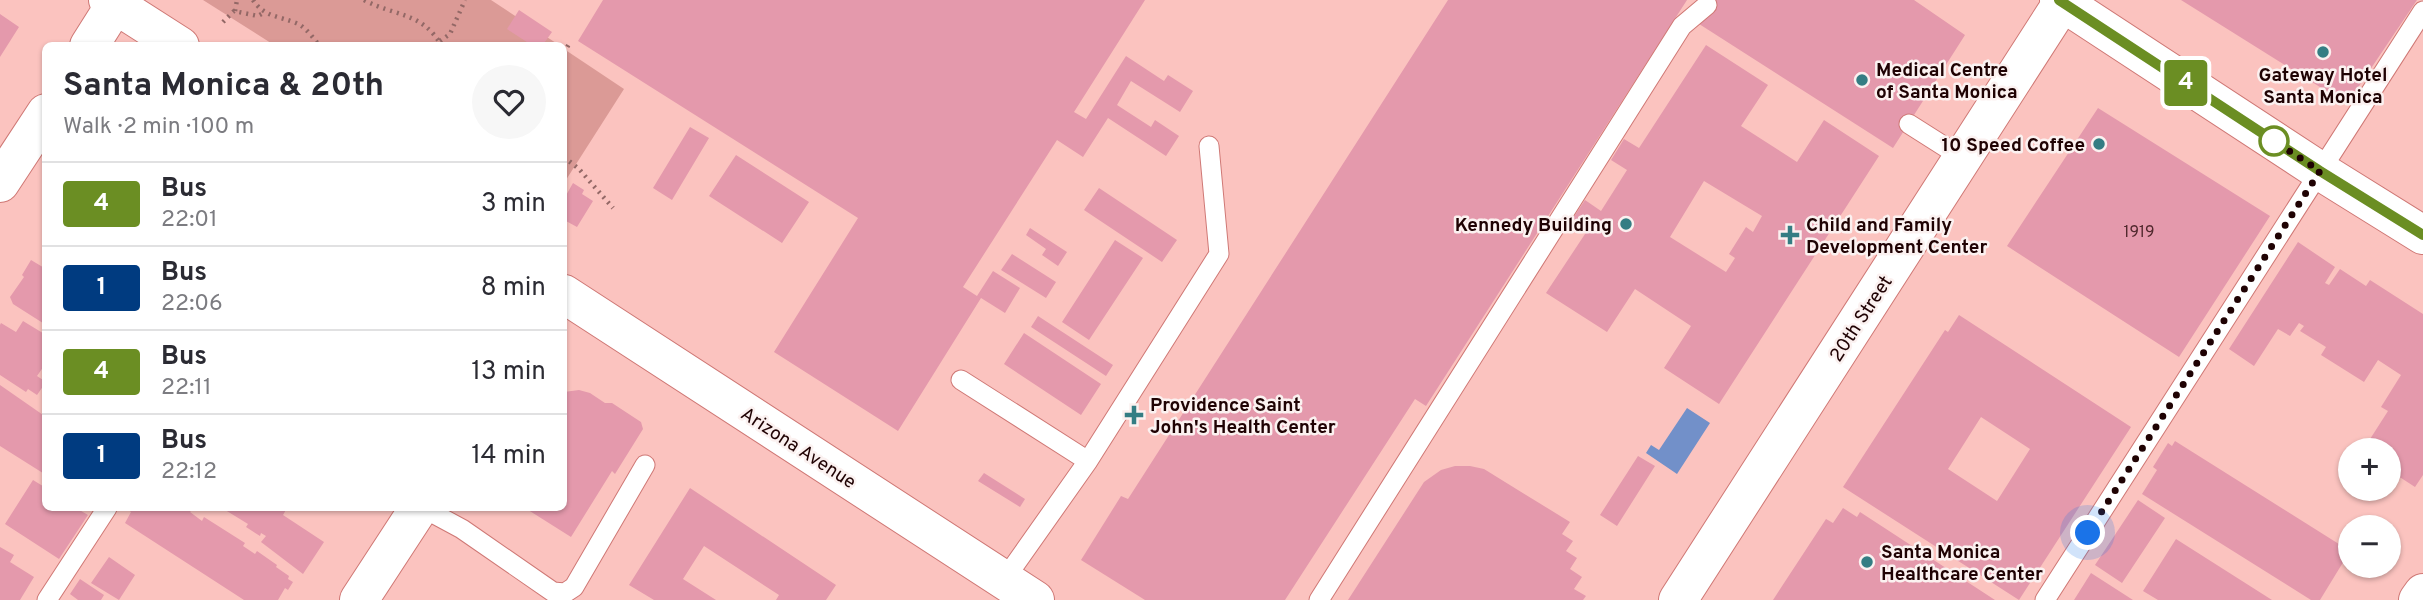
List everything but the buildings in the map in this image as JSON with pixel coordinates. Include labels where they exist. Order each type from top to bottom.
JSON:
[{"type":"main road","points":[[91,42],[114,1],[174,42]]},
{"type":"main road","name":"20th Street","points":[[1678,600],[2062,1]]},
{"type":"main road","points":[[2062,1],[2320,171],[2423,235]]},
{"type":"main road","points":[[0,183],[42,119]]},
{"type":"main road","name":"Arizona Avenue","points":[[567,296],[1010,593]]},
{"type":"main road","points":[[361,599],[419,511]]},
{"type":"main road","points":[[2418,600],[2423,593]]},
{"type":"lane","points":[[1319,600],[1682,26],[1707,5]]},
{"type":"lane","points":[[2045,600],[2423,11]]},
{"type":"lane","points":[[1909,124],[1961,157]]},
{"type":"lane","points":[[1010,593],[1088,461],[1219,254],[1209,146]]},
{"type":"lane","points":[[961,380],[1088,461]]},
{"type":"lane","points":[[427,511],[462,529],[554,592],[565,593],[574,587],[645,465]]},
{"type":"lane","points":[[47,600],[105,511]]},
{"type":"path","points":[[223,22],[235,11],[237,0]]},
{"type":"path","points":[[253,0],[258,8],[275,18],[304,28],[316,42]]},
{"type":"path","points":[[364,0],[401,13],[431,28],[440,42]]},
{"type":"path","points":[[442,42],[450,34],[465,0]]},
{"type":"path","points":[[235,11],[258,16],[265,12]]},
{"type":"path","points":[[567,48],[570,42]]},
{"type":"path","points":[[567,159],[579,169],[613,208]]},
{"type":"shaded area","points":[[203,0],[491,0],[554,42],[269,42]]},
{"type":"shaded area","points":[[567,51],[624,89],[567,178]]},
{"type":"water","points":[[1687,408],[1710,423],[1677,474],[1646,453],[1651,445],[1659,450]]},
{"type":"bus line","name":"4","points":[[2059,0],[2423,235]]},
{"type":"place","name":"Gateway Hotel Santa Monica","points":[[2323,52]]},
{"type":"place","name":"Medical Centre of Santa Monica","points":[[1862,80]]},
{"type":"place","name":"10 Speed Coffee","points":[[2099,144]]},
{"type":"place","name":"Kennedy Building","points":[[1626,224]]},
{"type":"place","name":"Child and Family Development Center","points":[[1790,235]]},
{"type":"place","name":"Providence Saint John's Health Center","points":[[1134,415]]},
{"type":"place","name":"Santa Monica Healthcare Center","points":[[1867,562]]},
{"type":"route","points":[[2088,533],[2320,171],[2274,141]]}]
